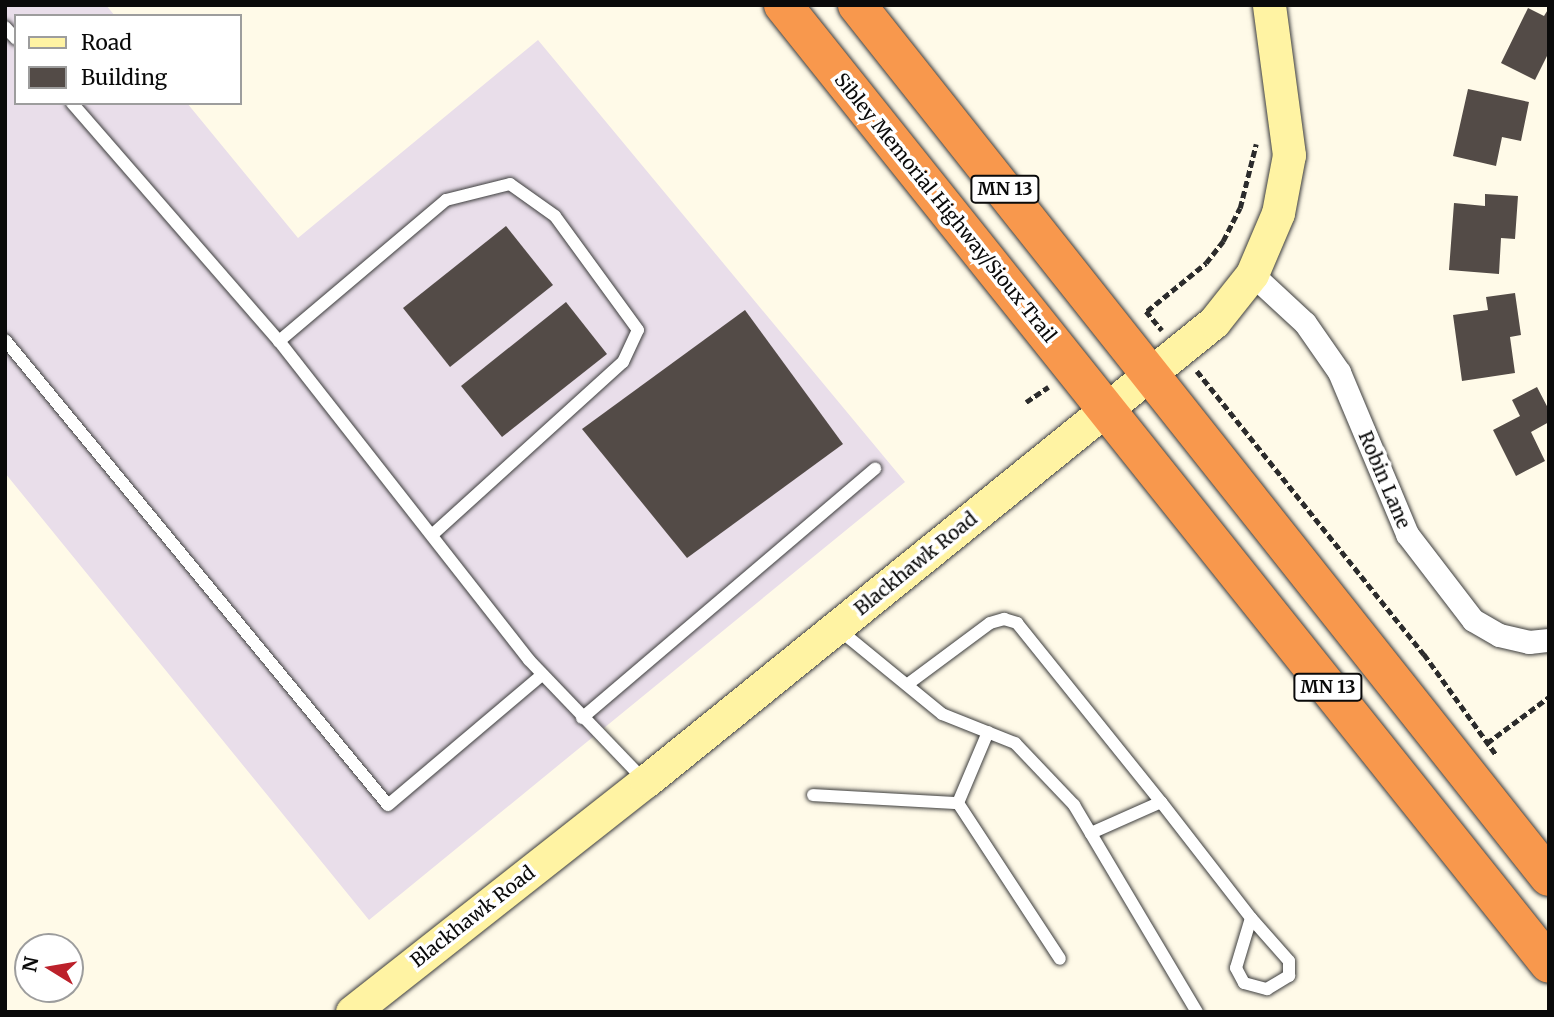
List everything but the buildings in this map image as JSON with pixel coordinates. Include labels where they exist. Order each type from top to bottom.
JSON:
[{"type":"highway","name":"Sibley Memorial Highway/Sioux Trail","points":[[783,5],[1107,410]]},
{"type":"highway","name":"MN 13","points":[[858,5],[1133,321],[1549,877]]},
{"type":"highway","name":"MN 13","points":[[1107,410],[1549,964]]},
{"type":"street","name":"Blackhawk Road","points":[[352,1012],[646,781],[1214,322],[1252,274],[1278,213],[1289,155],[1269,5]]},
{"type":"street","name":"Robin Lane","points":[[1252,274],[1305,323],[1339,372],[1407,534],[1472,620],[1499,635],[1529,642],[1549,640]]},
{"type":"lane","points":[[74,105],[279,341],[542,675],[646,781]]},
{"type":"lane","points":[[279,341],[446,200],[510,184],[555,216],[638,330],[623,362],[432,535]]},
{"type":"lane","points":[[5,341],[388,805],[542,675]]},
{"type":"lane","points":[[582,718],[875,469]]},
{"type":"lane","points":[[908,684],[990,623],[1010,620],[1161,802],[1251,918],[1289,961],[1289,976],[1267,989],[1244,983],[1236,968],[1251,918]]},
{"type":"lane","points":[[836,628],[942,714],[1015,743],[1074,805],[1197,1012]]},
{"type":"lane","points":[[958,803],[988,732]]},
{"type":"lane","points":[[813,795],[958,803]]},
{"type":"lane","points":[[1091,833],[1161,802]]},
{"type":"lane","points":[[958,803],[1060,959]]},
{"type":"path","points":[[1255,130],[1252,174],[1223,241],[1198,271],[1133,321],[1166,363],[1424,653],[1503,766]]},
{"type":"path","points":[[1026,402],[1074,369]]},
{"type":"path","points":[[1487,743],[1549,697]]},
{"type":"shaded area","points":[[5,5],[106,5],[113,14],[14,14],[14,105],[189,105],[298,238],[538,40],[905,482],[369,920],[5,473]]}]
